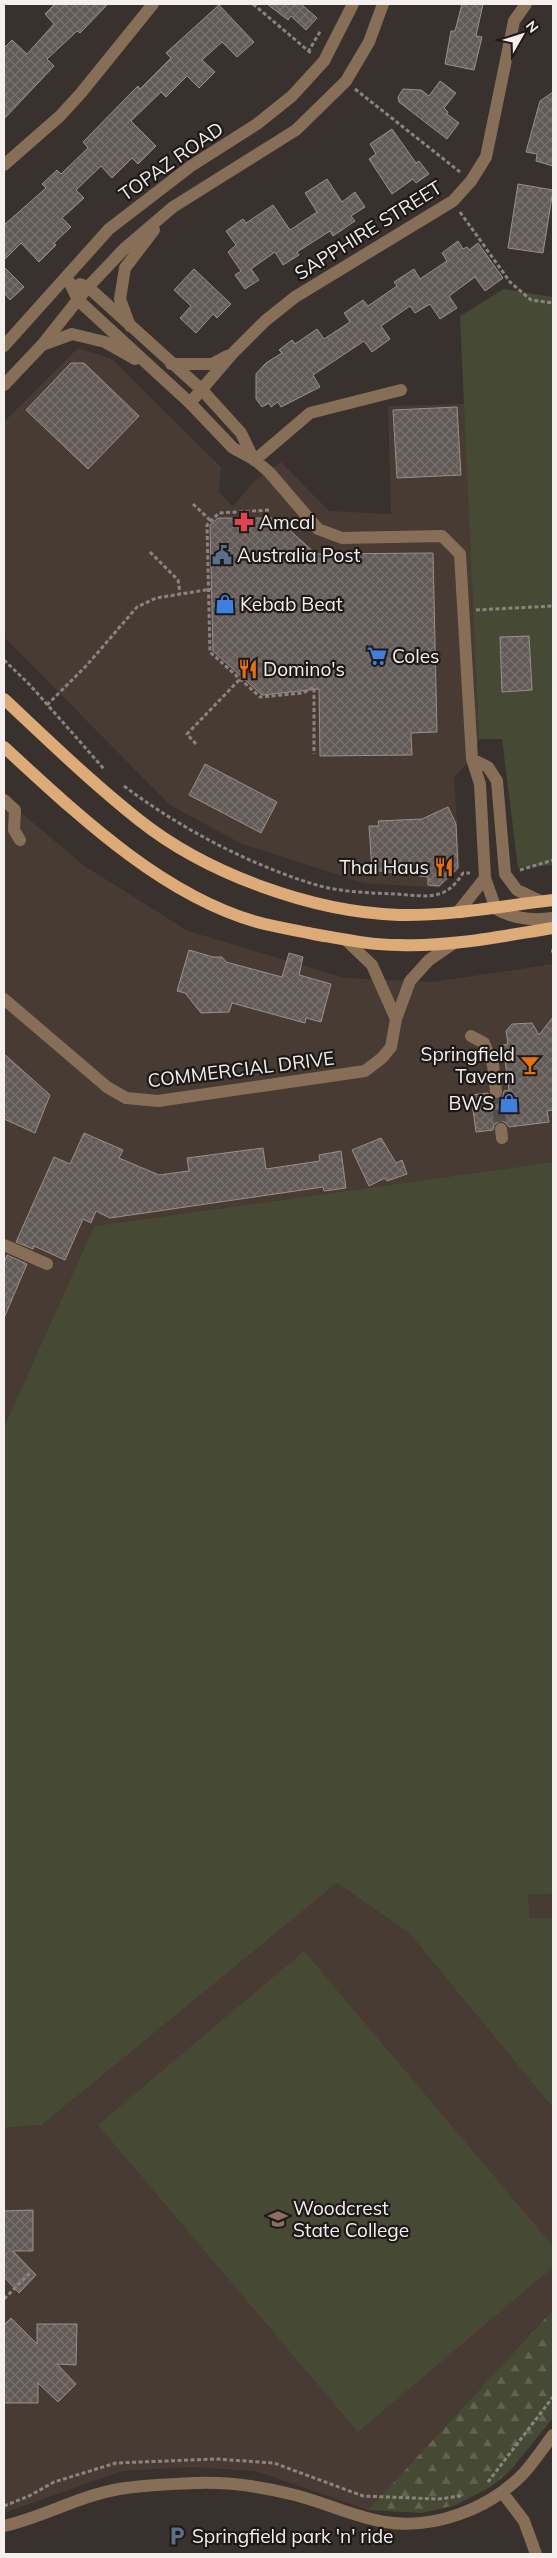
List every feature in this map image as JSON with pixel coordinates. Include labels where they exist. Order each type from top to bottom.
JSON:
[{"type":"main road","points":[[4,699],[84,774],[140,821],[207,864],[274,890],[348,909],[399,915],[496,909],[547,900]]},
{"type":"main road","points":[[4,747],[84,820],[174,884],[218,906],[257,922],[347,940],[400,946],[454,943],[553,928]]},
{"type":"street","points":[[4,165],[76,99],[153,4]]},
{"type":"street","name":"TOPAZ ROAD","points":[[4,346],[110,229],[192,166],[257,124],[292,96],[324,61],[353,4]]},
{"type":"street","name":"TOPAZ ROAD","points":[[4,385],[42,345],[88,288],[125,248],[173,207],[296,130],[346,81],[369,42],[383,4]]},
{"type":"street","name":"SAPPHIRE STREET","points":[[190,403],[232,354],[265,321],[295,297],[452,202],[471,181],[486,157],[514,20],[526,4]]},
{"type":"street","name":"TOPAZ ROAD","points":[[130,328],[120,299],[125,268],[173,207]]},
{"type":"street","points":[[67,277],[88,288],[130,328],[202,390],[241,433],[254,460]]},
{"type":"street","points":[[67,277],[78,300],[190,403],[233,448],[254,460],[269,472],[318,529],[342,538],[442,536],[460,554],[472,759],[480,784],[485,875],[496,909],[510,917],[538,920],[553,918]]},
{"type":"street","points":[[42,345],[72,334],[105,342],[150,368]]},
{"type":"street","name":"SAPPHIRE STREET","points":[[171,364],[212,364],[232,354]]},
{"type":"street","points":[[254,460],[310,413],[401,390]]},
{"type":"street","points":[[472,759],[488,767],[497,781],[504,874],[517,890],[547,900]]},
{"type":"street","points":[[4,800],[15,810],[14,830],[20,840]]},
{"type":"street","points":[[458,912],[485,875]]},
{"type":"street","points":[[347,940],[372,965],[396,1019]]},
{"type":"street","name":"COMMERCIAL DRIVE","points":[[4,999],[107,1087],[126,1098],[145,1101],[185,1098],[365,1071],[382,1058],[391,1047],[396,1019],[410,982],[429,960],[454,943]]},
{"type":"street","points":[[471,1036],[484,1043],[493,1065],[496,1092]]},
{"type":"street","points":[[4,1245],[47,1264]]},
{"type":"street","points":[[4,2526],[118,2489],[198,2483],[224,2483],[294,2495],[358,2516],[387,2522],[418,2523],[449,2518],[477,2507],[502,2492],[524,2474],[553,2435]]},
{"type":"street","points":[[502,2492],[524,2520],[536,2554]]},
{"type":"path","points":[[253,4],[308,52],[324,61]]},
{"type":"path","points":[[346,81],[368,101],[471,181]]},
{"type":"path","points":[[452,202],[510,282],[531,300],[553,303]]},
{"type":"path","points":[[193,504],[211,521]]},
{"type":"path","points":[[269,510],[219,513],[207,525],[210,652],[260,697],[303,694],[314,686],[314,754]]},
{"type":"path","points":[[150,552],[178,580],[180,593]]},
{"type":"path","points":[[47,705],[88,665],[137,607],[156,598],[210,589]]},
{"type":"path","points":[[462,611],[553,606]]},
{"type":"path","points":[[4,660],[106,771]]},
{"type":"path","points":[[196,744],[187,734],[240,679]]},
{"type":"path","points":[[119,782],[146,803],[208,840],[314,884],[363,892],[440,895],[455,887],[463,873],[485,875]]},
{"type":"path","points":[[504,874],[553,860]]},
{"type":"path","points":[[4,2299],[30,2273]]},
{"type":"path","points":[[486,2484],[553,2397]]},
{"type":"path","points":[[4,2506],[29,2496],[54,2482],[116,2463],[216,2459],[274,2463],[363,2496],[438,2499],[464,2495]]},
{"type":"shaded area","points":[[78,348],[112,359],[221,467],[219,492],[233,507],[252,483],[281,462],[329,511],[391,514],[388,406],[465,404],[479,739],[472,759],[454,777],[460,868],[440,888],[364,883],[242,844],[170,805],[4,637],[4,422]]},
{"type":"shaded area","points":[[4,798],[83,865],[188,931],[345,978],[432,982],[553,964],[553,1162],[94,1226],[4,1427]]},
{"type":"shaded area","name":"Woodcrest State College","points":[[337,1883],[409,1933],[553,2108],[553,2310],[368,2510],[256,2471],[190,2467],[122,2471],[4,2513],[4,2128],[42,2125]]},
{"type":"shaded area","points":[[553,1894],[553,1918],[530,1918],[528,1895]]},
{"type":"green space","points":[[504,289],[553,297],[553,865],[518,868],[502,739],[479,739],[460,316]]},
{"type":"green space","points":[[553,1162],[553,1894],[528,1895],[530,1918],[553,1918],[553,2108],[409,1933],[337,1883],[42,2125],[4,2128],[4,1427],[94,1226]]},
{"type":"green space","points":[[304,1951],[553,2246],[553,2267],[358,2432],[98,2125]]},
{"type":"green space","points":[[553,2310],[553,2418],[509,2472],[492,2486],[456,2505],[422,2513],[368,2510]]},
{"type":"building","points":[[55,4],[108,4],[80,33],[77,31],[47,59],[54,66],[4,119],[4,48],[12,40],[27,54],[54,24],[45,14]]},
{"type":"building","points":[[267,4],[301,4],[317,18],[306,30],[291,16],[288,20]]},
{"type":"building","points":[[462,4],[483,4],[476,36],[482,37],[474,70],[445,64],[451,31],[455,31]]},
{"type":"building","points":[[219,5],[254,42],[237,57],[222,42],[202,60],[215,72],[199,88],[187,76],[166,97],[161,92],[131,121],[156,146],[138,164],[132,158],[112,178],[101,166],[76,190],[84,198],[62,218],[71,227],[54,243],[56,245],[39,262],[21,243],[4,260],[4,225],[46,188],[42,184],[57,170],[61,174],[88,148],[83,142],[138,86],[140,89],[171,58],[166,53]]},
{"type":"building","points":[[440,81],[456,93],[444,108],[448,112],[447,114],[459,123],[447,139],[399,102],[398,97],[403,89],[421,90],[429,96]]},
{"type":"building","points":[[553,92],[553,166],[536,161],[537,154],[526,152],[540,101]]},
{"type":"building","points":[[392,129],[416,163],[419,161],[429,174],[416,183],[413,179],[392,194],[369,159],[376,154],[370,144]]},
{"type":"building","points":[[327,179],[342,202],[355,192],[365,207],[351,216],[355,221],[333,236],[330,231],[297,252],[299,255],[283,265],[275,252],[251,269],[259,280],[245,289],[235,275],[241,271],[228,252],[236,245],[226,231],[243,219],[246,223],[273,205],[290,230],[317,212],[305,193]]},
{"type":"building","points":[[518,184],[553,190],[543,253],[508,248]]},
{"type":"building","points":[[458,241],[463,249],[467,247],[469,250],[478,243],[503,278],[485,291],[475,277],[449,296],[457,308],[440,319],[430,304],[415,313],[410,306],[381,326],[390,339],[372,352],[364,341],[313,375],[320,387],[281,407],[278,402],[271,407],[269,403],[262,407],[256,399],[256,374],[266,363],[282,353],[279,350],[292,340],[295,344],[317,329],[324,339],[350,322],[344,313],[363,300],[368,306],[397,286],[394,282],[414,269],[420,279],[447,261],[442,253]]},
{"type":"building","points":[[4,267],[24,287],[10,300],[4,293]]},
{"type":"building","points":[[194,269],[231,304],[217,318],[213,314],[196,333],[180,318],[191,306],[174,290]]},
{"type":"building","points":[[71,363],[84,363],[139,416],[88,469],[26,410]]},
{"type":"building","points":[[457,407],[461,475],[397,478],[393,410]]},
{"type":"building","points":[[218,518],[276,518],[316,554],[433,553],[437,732],[411,733],[412,755],[320,756],[319,689],[262,695],[213,651],[210,525]]},
{"type":"building","points":[[529,636],[532,690],[502,692],[500,637]]},
{"type":"building","points":[[205,764],[277,802],[261,833],[189,795]]},
{"type":"building","points":[[448,807],[456,824],[458,868],[439,886],[428,885],[428,877],[372,870],[369,826],[379,826],[378,821],[422,819]]},
{"type":"building","points":[[189,950],[213,957],[222,957],[226,962],[282,977],[289,953],[303,957],[299,975],[331,984],[321,1022],[306,1018],[305,1023],[232,1003],[229,1012],[201,1013],[185,993],[177,991]]},
{"type":"building","points":[[553,1017],[553,1110],[547,1111],[549,1122],[509,1127],[505,1122],[500,1121],[494,1125],[493,1130],[476,1132],[471,1095],[488,1093],[492,1099],[497,1100],[503,1096],[504,1091],[509,1090],[503,1045],[508,1044],[506,1031],[512,1024],[532,1023],[539,1035]]},
{"type":"building","points":[[4,1054],[50,1095],[35,1133],[4,1119]]},
{"type":"building","points":[[84,1133],[123,1150],[119,1158],[159,1175],[189,1171],[187,1158],[263,1148],[266,1169],[320,1161],[319,1155],[341,1151],[346,1188],[324,1191],[323,1187],[110,1218],[96,1211],[91,1223],[83,1219],[65,1260],[34,1246],[33,1249],[16,1242],[54,1157],[70,1164]]},
{"type":"building","points":[[381,1138],[396,1163],[402,1160],[407,1174],[387,1181],[385,1178],[369,1186],[352,1150]]},
{"type":"building","points":[[7,1255],[27,1264],[4,1318],[4,1264]]},
{"type":"building","points":[[33,2210],[33,2251],[13,2251],[36,2275],[19,2293],[4,2277],[4,2211]]},
{"type":"building","points":[[11,2318],[37,2344],[37,2324],[77,2324],[76,2365],[57,2364],[76,2384],[58,2402],[38,2383],[38,2403],[4,2403],[4,2325]]},
{"type":"tunnel","points":[[496,1092],[501,1129]]},
{"type":"place","name":"Amcal","points":[[244,522]]},
{"type":"place","name":"Australia Post","points":[[222,555]]},
{"type":"place","name":"Kebab Beat","points":[[225,604]]},
{"type":"place","name":"Coles","points":[[377,656]]},
{"type":"place","name":"Domino's","points":[[248,669]]},
{"type":"place","name":"Thai Haus","points":[[444,867]]},
{"type":"place","name":"Springfield Tavern","points":[[530,1065]]},
{"type":"place","name":"BWS","points":[[509,1103]]},
{"type":"place","name":"Woodcrest State College","points":[[278,2219]]},
{"type":"place","name":"Springfield park 'n' ride","points":[[177,2536]]}]
